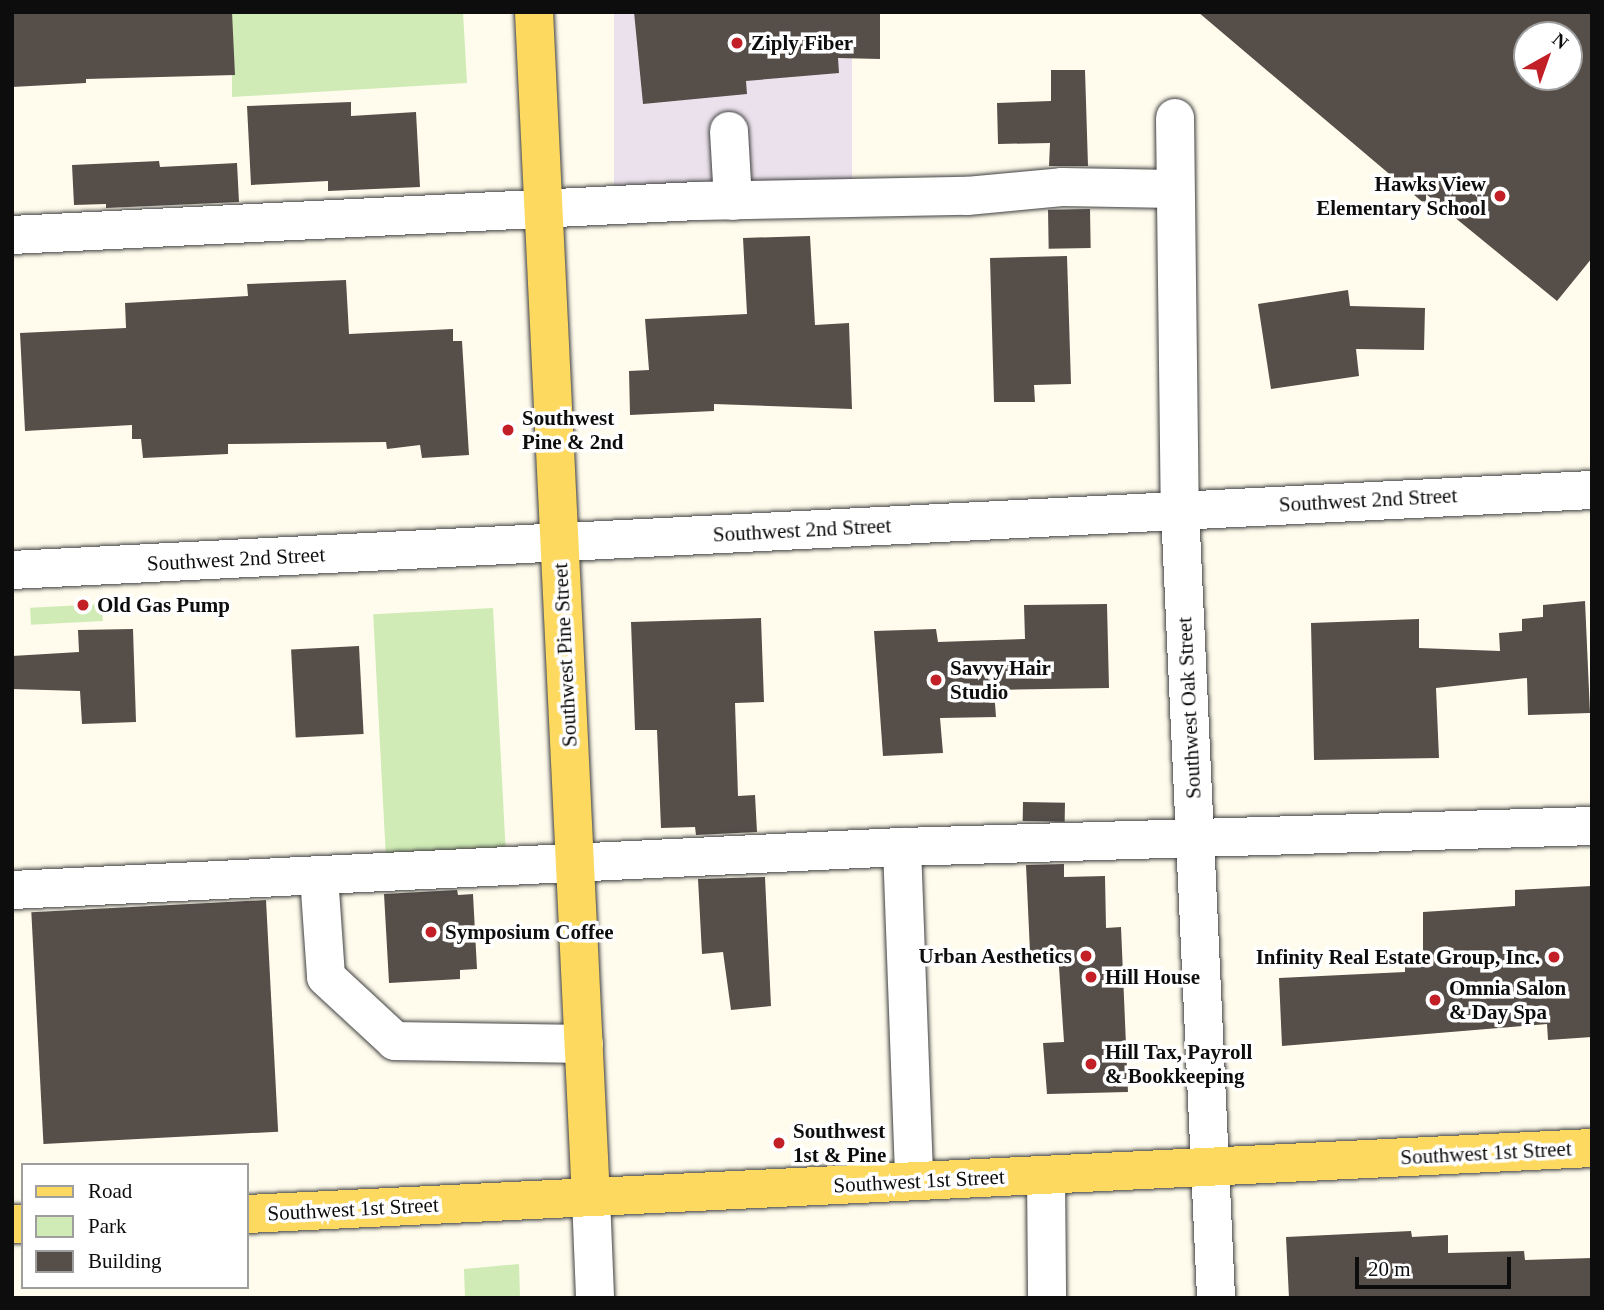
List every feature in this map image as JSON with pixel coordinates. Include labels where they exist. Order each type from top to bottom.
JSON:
[{"type":"main road","name":"Southwest Pine Street","points":[[534,12],[591,1197]]},
{"type":"main road","name":"Southwest 1st Street","points":[[248,1214],[1592,1148]]},
{"type":"street","name":"Southwest Oak Street","points":[[1175,118],[1180,510],[1216,1298]]},
{"type":"street","points":[[729,131],[733,201]]},
{"type":"street","points":[[12,235],[733,201],[967,195],[1062,187],[1175,189]]},
{"type":"street","name":"Southwest 2nd Street","points":[[12,570],[1592,489]]},
{"type":"street","points":[[12,890],[902,847],[1592,826]]},
{"type":"street","points":[[902,847],[914,1181]]},
{"type":"street","points":[[319,876],[326,977],[395,1041],[584,1044]]},
{"type":"street","points":[[1046,1175],[1047,1298]]},
{"type":"street","name":"Southwest Pine Street","points":[[591,1197],[595,1298]]},
{"type":"shaded area","points":[[614,12],[852,12],[852,193],[614,193]]},
{"type":"green space","points":[[232,12],[463,12],[467,83],[232,97]]},
{"type":"green space","points":[[102,604],[103,621],[31,625],[30,608]]},
{"type":"green space","points":[[493,608],[506,855],[386,861],[373,614]]},
{"type":"green space","points":[[519,1264],[520,1298],[465,1298],[464,1269]]},
{"type":"building","points":[[12,12],[232,12],[235,75],[86,79],[86,83],[12,87]]},
{"type":"building","name":"Ziply Fiber","points":[[634,12],[880,12],[880,59],[838,58],[839,73],[746,81],[747,94],[643,104]]},
{"type":"building","name":"Hawks View Elementary School","points":[[1198,12],[1592,12],[1592,258],[1557,301],[1426,194],[1426,205]]},
{"type":"building","points":[[1051,70],[1085,70],[1088,166],[1049,166],[1050,143],[998,144],[997,103],[1051,101]]},
{"type":"building","points":[[351,102],[351,116],[416,112],[420,187],[328,191],[328,181],[251,185],[247,106]]},
{"type":"building","points":[[159,161],[160,167],[237,163],[239,202],[106,208],[106,204],[74,205],[72,165]]},
{"type":"building","points":[[1090,209],[1091,248],[1049,249],[1048,210]]},
{"type":"building","points":[[810,236],[815,325],[849,323],[852,409],[714,404],[714,411],[630,415],[629,371],[649,370],[645,319],[747,314],[743,238]]},
{"type":"building","points":[[1067,256],[1071,384],[1034,385],[1035,402],[994,402],[990,258]]},
{"type":"building","points":[[346,280],[349,334],[453,329],[453,341],[462,341],[469,455],[422,458],[420,445],[387,449],[386,442],[228,444],[228,454],[143,458],[141,439],[132,439],[132,425],[25,431],[20,333],[126,328],[125,303],[248,296],[247,284]]},
{"type":"building","points":[[1348,290],[1350,306],[1425,308],[1424,350],[1356,349],[1359,376],[1271,389],[1258,304]]},
{"type":"building","points":[[1585,601],[1590,713],[1528,715],[1527,678],[1436,688],[1439,758],[1314,760],[1311,623],[1419,619],[1419,648],[1500,651],[1499,633],[1522,631],[1522,619],[1543,617],[1543,605]]},
{"type":"building","points":[[1107,604],[1109,688],[994,690],[996,717],[940,718],[943,753],[883,756],[874,631],[936,629],[938,642],[1025,639],[1024,605]]},
{"type":"building","points":[[761,618],[764,702],[735,703],[738,796],[755,795],[757,832],[696,835],[695,827],[661,828],[657,730],[635,730],[631,622]]},
{"type":"building","points":[[133,629],[136,722],[82,724],[80,691],[12,689],[12,656],[79,652],[78,630]]},
{"type":"building","points":[[359,646],[364,734],[296,737],[291,650]]},
{"type":"building","points":[[1023,802],[1065,803],[1065,822],[1023,821]]},
{"type":"building","name":"Hill House","points":[[1064,864],[1064,877],[1105,876],[1106,928],[1121,927],[1128,1092],[1047,1094],[1043,1043],[1064,1042],[1058,952],[1030,952],[1026,865]]},
{"type":"building","points":[[765,877],[771,1006],[731,1010],[723,952],[702,954],[698,879]]},
{"type":"building","points":[[1592,886],[1592,1037],[1548,1040],[1547,1024],[1282,1046],[1279,978],[1405,972],[1405,953],[1423,951],[1423,912],[1515,906],[1515,890]]},
{"type":"building","name":"Symposium Coffee","points":[[457,890],[458,895],[473,894],[477,969],[460,970],[460,979],[389,983],[384,894]]},
{"type":"building","points":[[266,900],[278,1132],[43,1144],[31,912]]},
{"type":"building","points":[[1411,1231],[1412,1237],[1448,1235],[1448,1253],[1524,1251],[1525,1260],[1592,1258],[1592,1298],[1289,1298],[1286,1237]]},
{"type":"place","name":"Ziply Fiber","points":[[737,43]]},
{"type":"place","name":"Hawks View Elementary School","points":[[1500,196]]},
{"type":"place","name":"Southwest Pine & 2nd","points":[[508,430]]},
{"type":"place","name":"Old Gas Pump","points":[[83,605]]},
{"type":"place","name":"Savvy Hair Studio","points":[[936,680]]},
{"type":"place","name":"Symposium Coffee","points":[[431,932]]},
{"type":"place","name":"Urban Aesthetics","points":[[1086,956]]},
{"type":"place","name":"Infinity Real Estate Group, Inc.","points":[[1554,957]]},
{"type":"place","name":"Hill House","points":[[1091,977]]},
{"type":"place","name":"Omnia Salon & Day Spa","points":[[1435,1000]]},
{"type":"place","name":"Hill Tax, Payroll & Bookkeeping","points":[[1091,1064]]},
{"type":"place","name":"Southwest 1st & Pine","points":[[779,1143]]}]
